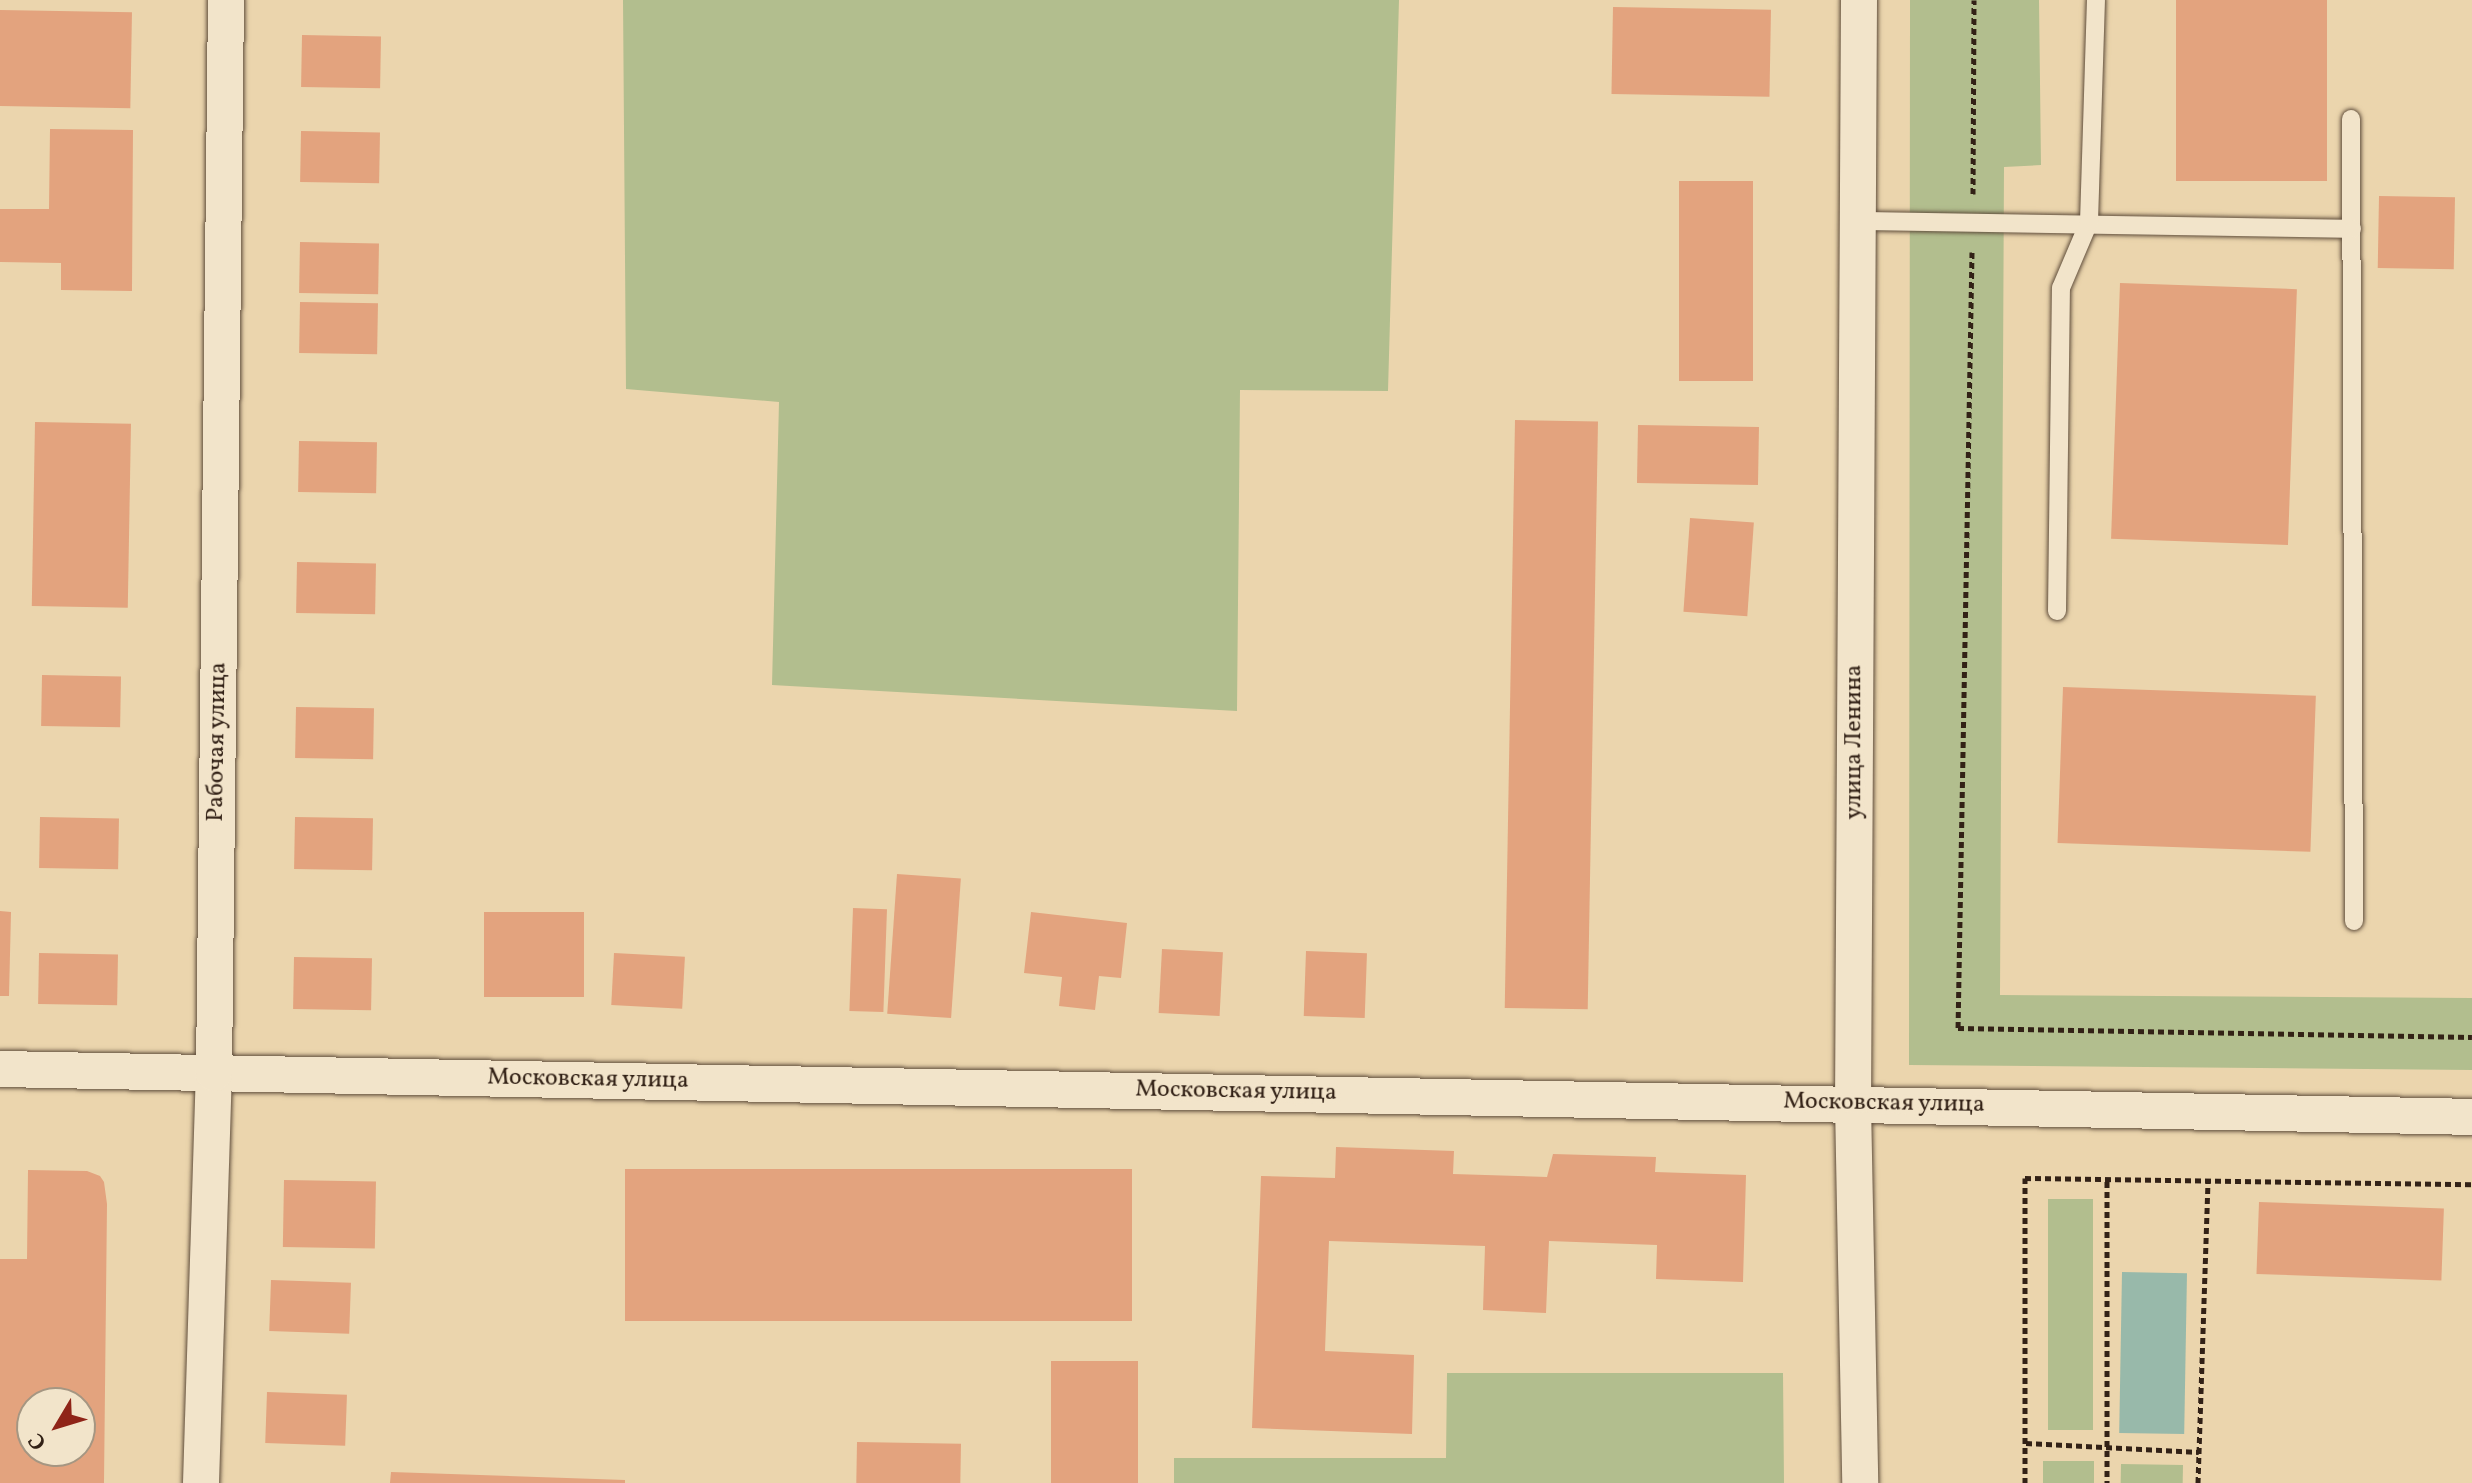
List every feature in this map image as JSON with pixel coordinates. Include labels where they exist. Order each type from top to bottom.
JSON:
[{"type":"street","name":"Рабочая улица","points":[[201,1483],[214,1073],[226,0]]},
{"type":"street","name":"улица Ленина","points":[[1859,0],[1853,1104],[1860,1483]]},
{"type":"street","name":"Московская улица","points":[[0,1069],[2472,1117]]},
{"type":"lane","points":[[2057,611],[2061,288],[2089,222],[2096,0]]},
{"type":"lane","points":[[2351,119],[2354,921]]},
{"type":"lane","points":[[1858,221],[1973,224],[2089,222],[2352,229]]},
{"type":"path","points":[[1974,0],[1973,224],[1958,1028],[2472,1037]]},
{"type":"path","points":[[2025,1483],[2025,1178],[2472,1184]]},
{"type":"path","points":[[2107,1181],[2107,1483]]},
{"type":"path","points":[[2198,1483],[2208,1181]]},
{"type":"path","points":[[2026,1443],[2199,1452]]},
{"type":"green space","points":[[623,0],[1399,0],[1388,391],[1240,390],[1237,711],[772,685],[779,402],[626,389]]},
{"type":"green space","points":[[1910,0],[2039,0],[2041,165],[2004,167],[2000,995],[2472,998],[2472,1070],[1909,1065]]},
{"type":"green space","points":[[2048,1199],[2093,1199],[2093,1430],[2048,1430]]},
{"type":"green space","points":[[1447,1373],[1783,1373],[1784,1483],[1174,1483],[1174,1458],[1446,1458]]},
{"type":"green space","points":[[2043,1461],[2094,1461],[2094,1483],[2043,1483]]},
{"type":"green space","points":[[2121,1464],[2183,1465],[2183,1483],[2121,1483]]},
{"type":"shaded area","points":[[2122,1272],[2187,1273],[2184,1434],[2119,1433]]},
{"type":"building","points":[[2176,0],[2327,0],[2327,181],[2176,181]]},
{"type":"building","points":[[1613,7],[1771,10],[1769,97],[1611,94]]},
{"type":"building","points":[[0,10],[132,12],[130,108],[0,106]]},
{"type":"building","points":[[302,35],[381,36],[380,88],[301,87]]},
{"type":"building","points":[[50,129],[133,130],[132,291],[61,290],[61,263],[0,262],[0,209],[49,209]]},
{"type":"building","points":[[301,131],[380,132],[379,183],[300,182]]},
{"type":"building","points":[[1679,181],[1753,181],[1753,381],[1679,381]]},
{"type":"building","points":[[2379,196],[2455,197],[2454,269],[2378,268]]},
{"type":"building","points":[[300,242],[379,243],[378,294],[299,293]]},
{"type":"building","points":[[2120,283],[2297,289],[2288,545],[2111,539]]},
{"type":"building","points":[[300,302],[378,303],[377,354],[299,353]]},
{"type":"building","points":[[1515,420],[1598,421],[1588,1009],[1505,1008]]},
{"type":"building","points":[[35,422],[131,424],[128,608],[32,606]]},
{"type":"building","points":[[1638,425],[1759,427],[1758,485],[1637,483]]},
{"type":"building","points":[[299,441],[377,442],[376,493],[298,492]]},
{"type":"building","points":[[1690,518],[1754,522],[1747,616],[1683,612]]},
{"type":"building","points":[[297,562],[376,563],[375,614],[296,613]]},
{"type":"building","points":[[42,675],[121,676],[120,727],[41,726]]},
{"type":"building","points":[[2063,687],[2316,696],[2310,852],[2058,843]]},
{"type":"building","points":[[296,707],[374,708],[373,759],[295,758]]},
{"type":"building","points":[[40,817],[119,818],[118,869],[39,868]]},
{"type":"building","points":[[295,817],[373,818],[372,870],[294,869]]},
{"type":"building","points":[[897,874],[961,878],[951,1018],[887,1014]]},
{"type":"building","points":[[853,908],[887,909],[883,1012],[849,1011]]},
{"type":"building","points":[[0,911],[11,912],[9,996],[0,996]]},
{"type":"building","points":[[484,912],[584,912],[584,997],[484,997]]},
{"type":"building","points":[[1031,912],[1127,923],[1121,978],[1099,976],[1095,1010],[1059,1006],[1062,977],[1024,973]]},
{"type":"building","points":[[1162,949],[1223,952],[1220,1016],[1159,1013]]},
{"type":"building","points":[[1306,951],[1367,953],[1365,1018],[1304,1016]]},
{"type":"building","points":[[39,953],[118,954],[117,1005],[38,1004]]},
{"type":"building","points":[[614,953],[685,957],[682,1009],[611,1005]]},
{"type":"building","points":[[294,957],[372,958],[371,1010],[293,1009]]},
{"type":"building","points":[[1336,1147],[1454,1151],[1453,1174],[1547,1177],[1553,1154],[1656,1157],[1655,1172],[1746,1175],[1743,1282],[1656,1279],[1657,1245],[1549,1241],[1546,1313],[1483,1310],[1485,1246],[1329,1241],[1325,1351],[1414,1355],[1412,1434],[1252,1428],[1261,1176],[1335,1178]]},
{"type":"building","points":[[625,1169],[1132,1169],[1132,1321],[625,1321]]},
{"type":"building","points":[[28,1170],[87,1171],[100,1176],[104,1182],[107,1204],[104,1483],[0,1483],[0,1259],[27,1259]]},
{"type":"building","points":[[284,1180],[376,1182],[375,1249],[283,1247]]},
{"type":"building","points":[[2259,1202],[2444,1208],[2441,1280],[2256,1274]]},
{"type":"building","points":[[271,1280],[351,1283],[349,1334],[269,1331]]},
{"type":"building","points":[[1051,1361],[1138,1361],[1138,1483],[1051,1483]]},
{"type":"building","points":[[267,1392],[347,1395],[345,1446],[265,1443]]},
{"type":"building","points":[[857,1442],[961,1444],[960,1483],[856,1483]]},
{"type":"building","points":[[391,1472],[625,1480],[625,1483],[390,1483]]}]
